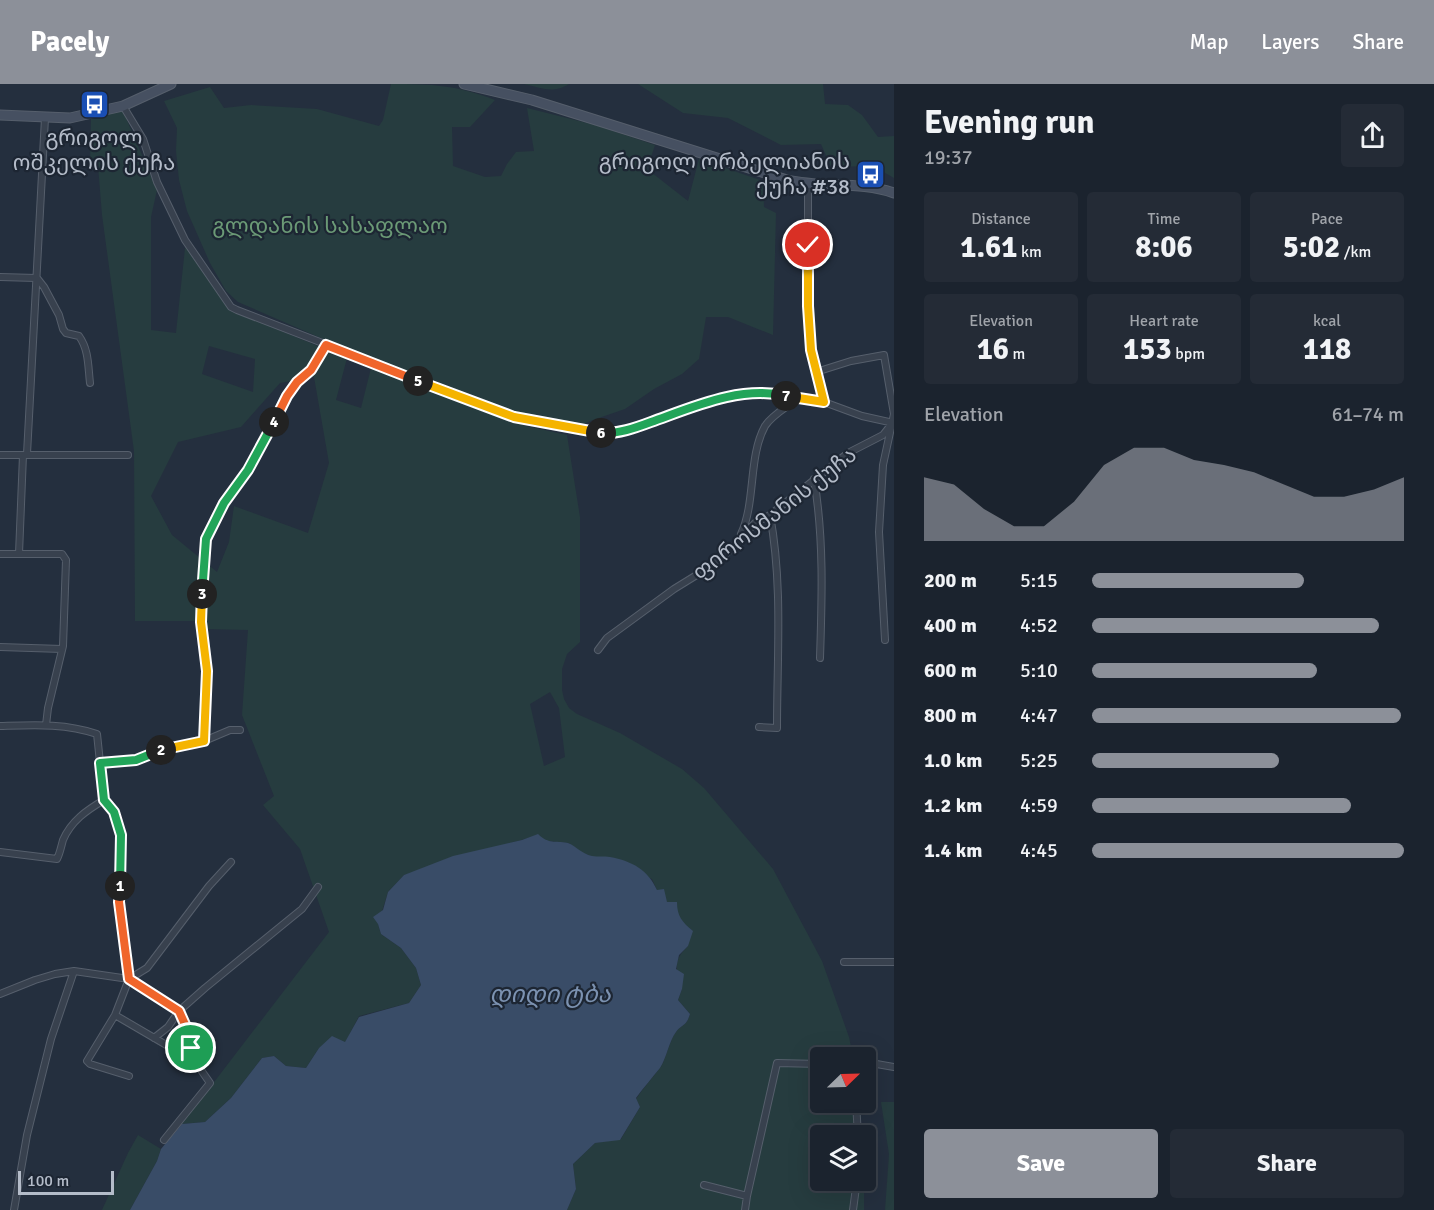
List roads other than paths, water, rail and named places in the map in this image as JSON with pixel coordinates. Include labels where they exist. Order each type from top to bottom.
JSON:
[{"type":"main road","points":[[0,115],[70,118],[123,106],[171,84]]},
{"type":"main road","points":[[464,84],[532,100],[757,172],[808,185],[862,186],[894,193]]},
{"type":"street","points":[[123,106],[143,140],[157,182],[185,240],[231,307],[514,417],[590,432],[612,434],[722,398],[770,392],[797,399],[824,402],[850,413],[893,422]]},
{"type":"street","points":[[19,554],[45,118]]},
{"type":"street","points":[[808,185],[808,306],[811,350],[824,402]]},
{"type":"street","points":[[0,276],[36,278],[44,287],[66,333],[79,336],[84,342],[90,384]]},
{"type":"street","points":[[204,741],[207,671],[201,622],[206,539],[224,503],[248,470],[287,396],[297,382],[311,370],[326,345]]},
{"type":"street","points":[[816,372],[851,361],[884,355],[893,406],[893,422],[883,465],[879,532],[885,640]]},
{"type":"street","points":[[738,540],[747,522],[759,445],[766,426],[797,399]]},
{"type":"street","name":"ფიროსმანის ქუჩა","points":[[598,650],[607,638],[728,552],[755,523],[770,515],[848,453],[883,435],[893,422]]},
{"type":"street","points":[[0,454],[128,455]]},
{"type":"street","points":[[813,479],[819,512],[822,584],[820,658]]},
{"type":"street","points":[[759,727],[777,728],[776,545],[770,515]]},
{"type":"street","points":[[0,554],[62,554],[66,560],[62,649],[46,725]]},
{"type":"street","points":[[0,647],[62,649]]},
{"type":"street","points":[[0,726],[46,725],[80,728],[97,734],[104,800],[114,812],[121,835],[119,902],[129,979],[115,1015],[87,1060],[90,1064],[129,1076]]},
{"type":"street","points":[[100,763],[136,760],[165,748],[204,741],[230,730],[240,730]]},
{"type":"street","points":[[0,852],[57,859],[63,840],[74,823],[86,811],[104,800]]},
{"type":"street","points":[[129,979],[147,968],[209,886],[231,862]]},
{"type":"street","points":[[154,1038],[168,1027],[179,1011],[205,988],[302,909],[318,887]]},
{"type":"street","points":[[844,962],[894,962]]},
{"type":"street","points":[[14,1210],[27,1135],[51,1039],[74,971]]},
{"type":"street","points":[[0,994],[41,977],[74,971],[129,979],[179,1011],[187,1029],[194,1060],[210,1083],[164,1140]]},
{"type":"street","points":[[115,1015],[180,1053]]},
{"type":"street","points":[[745,1210],[777,1063],[810,1064]]},
{"type":"street","points":[[876,1064],[894,1067]]},
{"type":"street","points":[[704,1185],[747,1196]]},
{"type":"street","points":[[853,1210],[855,1191]]},
{"type":"water","name":"დიდი ტბა","points":[[538,834],[549,841],[568,843],[588,855],[618,859],[632,864],[649,877],[657,890],[664,889],[667,902],[677,902],[681,918],[693,931],[688,946],[679,955],[676,969],[684,974],[678,1000],[690,1014],[689,1018],[678,1029],[660,1068],[636,1098],[640,1107],[620,1140],[595,1143],[573,1164],[576,1189],[567,1210],[130,1210],[157,1161],[161,1149],[182,1124],[205,1122],[231,1098],[262,1058],[274,1056],[286,1066],[306,1068],[319,1048],[332,1036],[345,1042],[359,1017],[409,1003],[421,985],[416,968],[401,948],[381,934],[373,917],[383,910],[388,892],[404,875],[453,856]]},
{"type":"place","name":"გრიგოლ ოშკელის ქუჩა","points":[[94,105]]},
{"type":"place","name":"გრიგოლ ორბელიანის ქუჩა #38","points":[[871,174]]},
{"type":"park label","name":"გლდანის სასაფლაო","points":[[330,225]]}]
